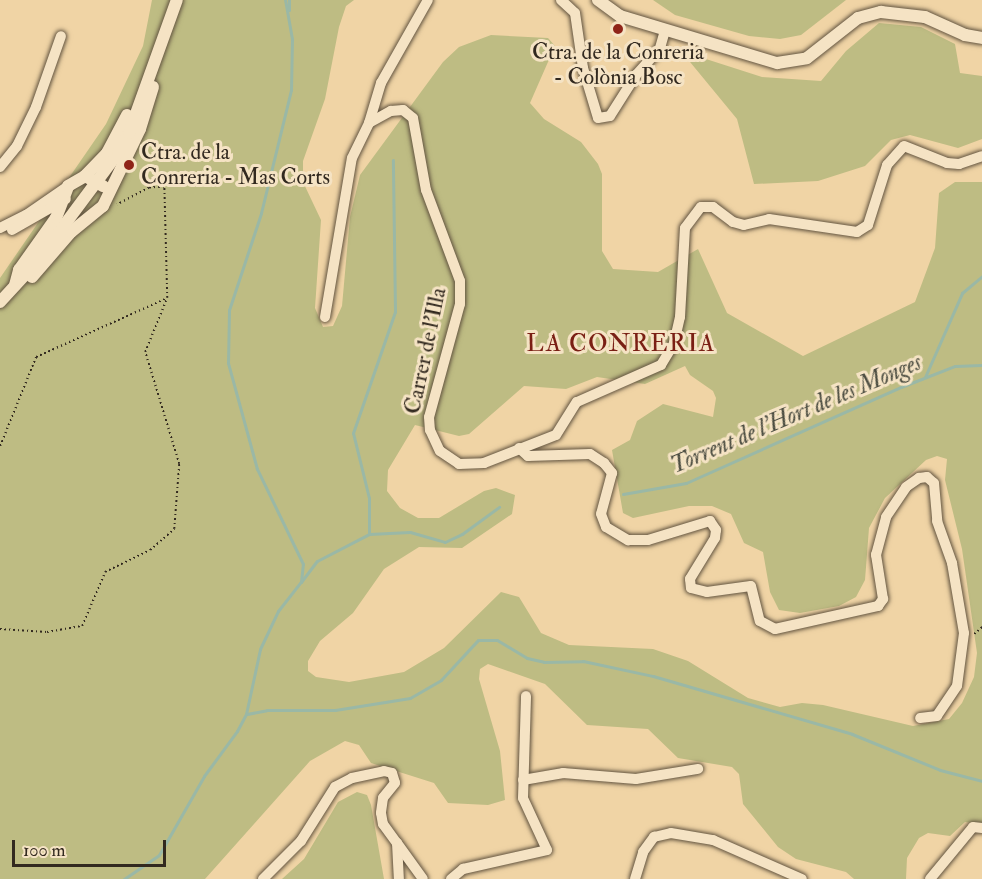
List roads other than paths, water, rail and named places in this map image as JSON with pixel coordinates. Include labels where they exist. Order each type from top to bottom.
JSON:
[{"type":"street","points":[[14,289],[98,180],[129,133],[177,0]]},
{"type":"street","points":[[324,317],[352,158],[369,123],[378,89],[428,0]]},
{"type":"street","points":[[561,0],[575,13],[583,68],[598,117],[610,116],[614,111],[636,75],[660,48],[665,31]]},
{"type":"street","points":[[598,0],[620,16],[777,63],[807,58],[858,18],[881,12],[925,17],[964,36],[982,38]]},
{"type":"street","points":[[0,167],[17,146],[36,107],[60,36]]},
{"type":"street","points":[[0,229],[26,215],[85,176],[122,128],[138,86],[154,64]]},
{"type":"street","points":[[0,302],[44,266],[71,232],[95,213],[105,199],[146,112],[153,88],[154,64]]},
{"type":"street","name":"Carrer de l'Illa","points":[[369,123],[391,111],[403,110],[412,118],[426,190],[460,280],[460,304],[429,417],[434,441],[448,460],[459,464],[484,463],[556,435],[577,402],[651,372],[669,355],[682,304],[685,228],[701,207],[713,207],[732,222],[744,225],[769,219],[857,232],[868,225],[887,165],[904,146],[946,163],[959,164],[982,156]]},
{"type":"street","points":[[85,176],[98,180]]},
{"type":"street","points":[[98,180],[105,199]]},
{"type":"street","points":[[14,289],[19,270],[48,232],[66,199],[68,186]]},
{"type":"street","points":[[66,199],[74,211]]},
{"type":"street","points":[[0,229],[30,222],[66,199]]},
{"type":"street","points":[[74,211],[95,213]]},
{"type":"street","points":[[519,448],[528,456],[590,454],[604,463],[612,473],[601,514],[606,527],[628,540],[648,540],[710,521],[716,530],[716,538],[690,579],[691,588],[707,592],[751,586],[760,621],[775,629],[878,606],[883,599],[876,555],[886,517],[906,487],[920,478],[927,477],[934,483],[937,521],[952,563],[964,633],[957,686],[937,716],[920,718]]},
{"type":"street","points":[[451,879],[462,869],[547,850],[523,798],[526,696]]},
{"type":"street","points":[[523,780],[563,773],[636,779],[698,769]]},
{"type":"street","points":[[263,879],[301,841],[336,786],[352,778],[392,773],[395,783],[383,798],[381,813],[383,824],[423,879]]},
{"type":"street","points":[[930,879],[973,826],[982,828]]},
{"type":"street","points":[[635,879],[643,852],[654,837],[671,833],[713,840],[802,879]]},
{"type":"street","points":[[397,843],[399,879]]},
{"type":"waterway","points":[[124,879],[159,855],[204,776],[237,731],[246,714],[260,649],[278,611],[301,582],[303,564],[257,469],[228,363],[229,310],[261,213],[291,90],[292,39],[285,0]]},
{"type":"waterway","points":[[289,0],[289,10]]},
{"type":"waterway","points":[[301,582],[317,561],[369,534],[369,498],[353,433],[395,312],[393,160]]},
{"type":"waterway","points":[[925,377],[962,293],[982,276]]},
{"type":"waterway","name":"Torrent de l'Hort de les Monges","points":[[623,494],[686,483],[901,387],[955,366],[982,365]]},
{"type":"waterway","name":"Torrent de l'Hort de les Monges","points":[[369,534],[410,532],[445,542],[462,534],[499,507]]},
{"type":"waterway","points":[[247,714],[267,710],[335,710],[410,698],[441,680],[478,640],[497,640],[527,658],[544,662],[583,661],[653,676],[852,734],[940,770],[982,781]]},
{"type":"place","name":"Ctra. de la Conreria - Colònia Bosc","points":[[618,29]]},
{"type":"place","name":"Ctra. de la Conreria - Mas Corts","points":[[129,165]]},
{"type":"district","name":"LA CONRERIA","points":[[621,344]]}]
